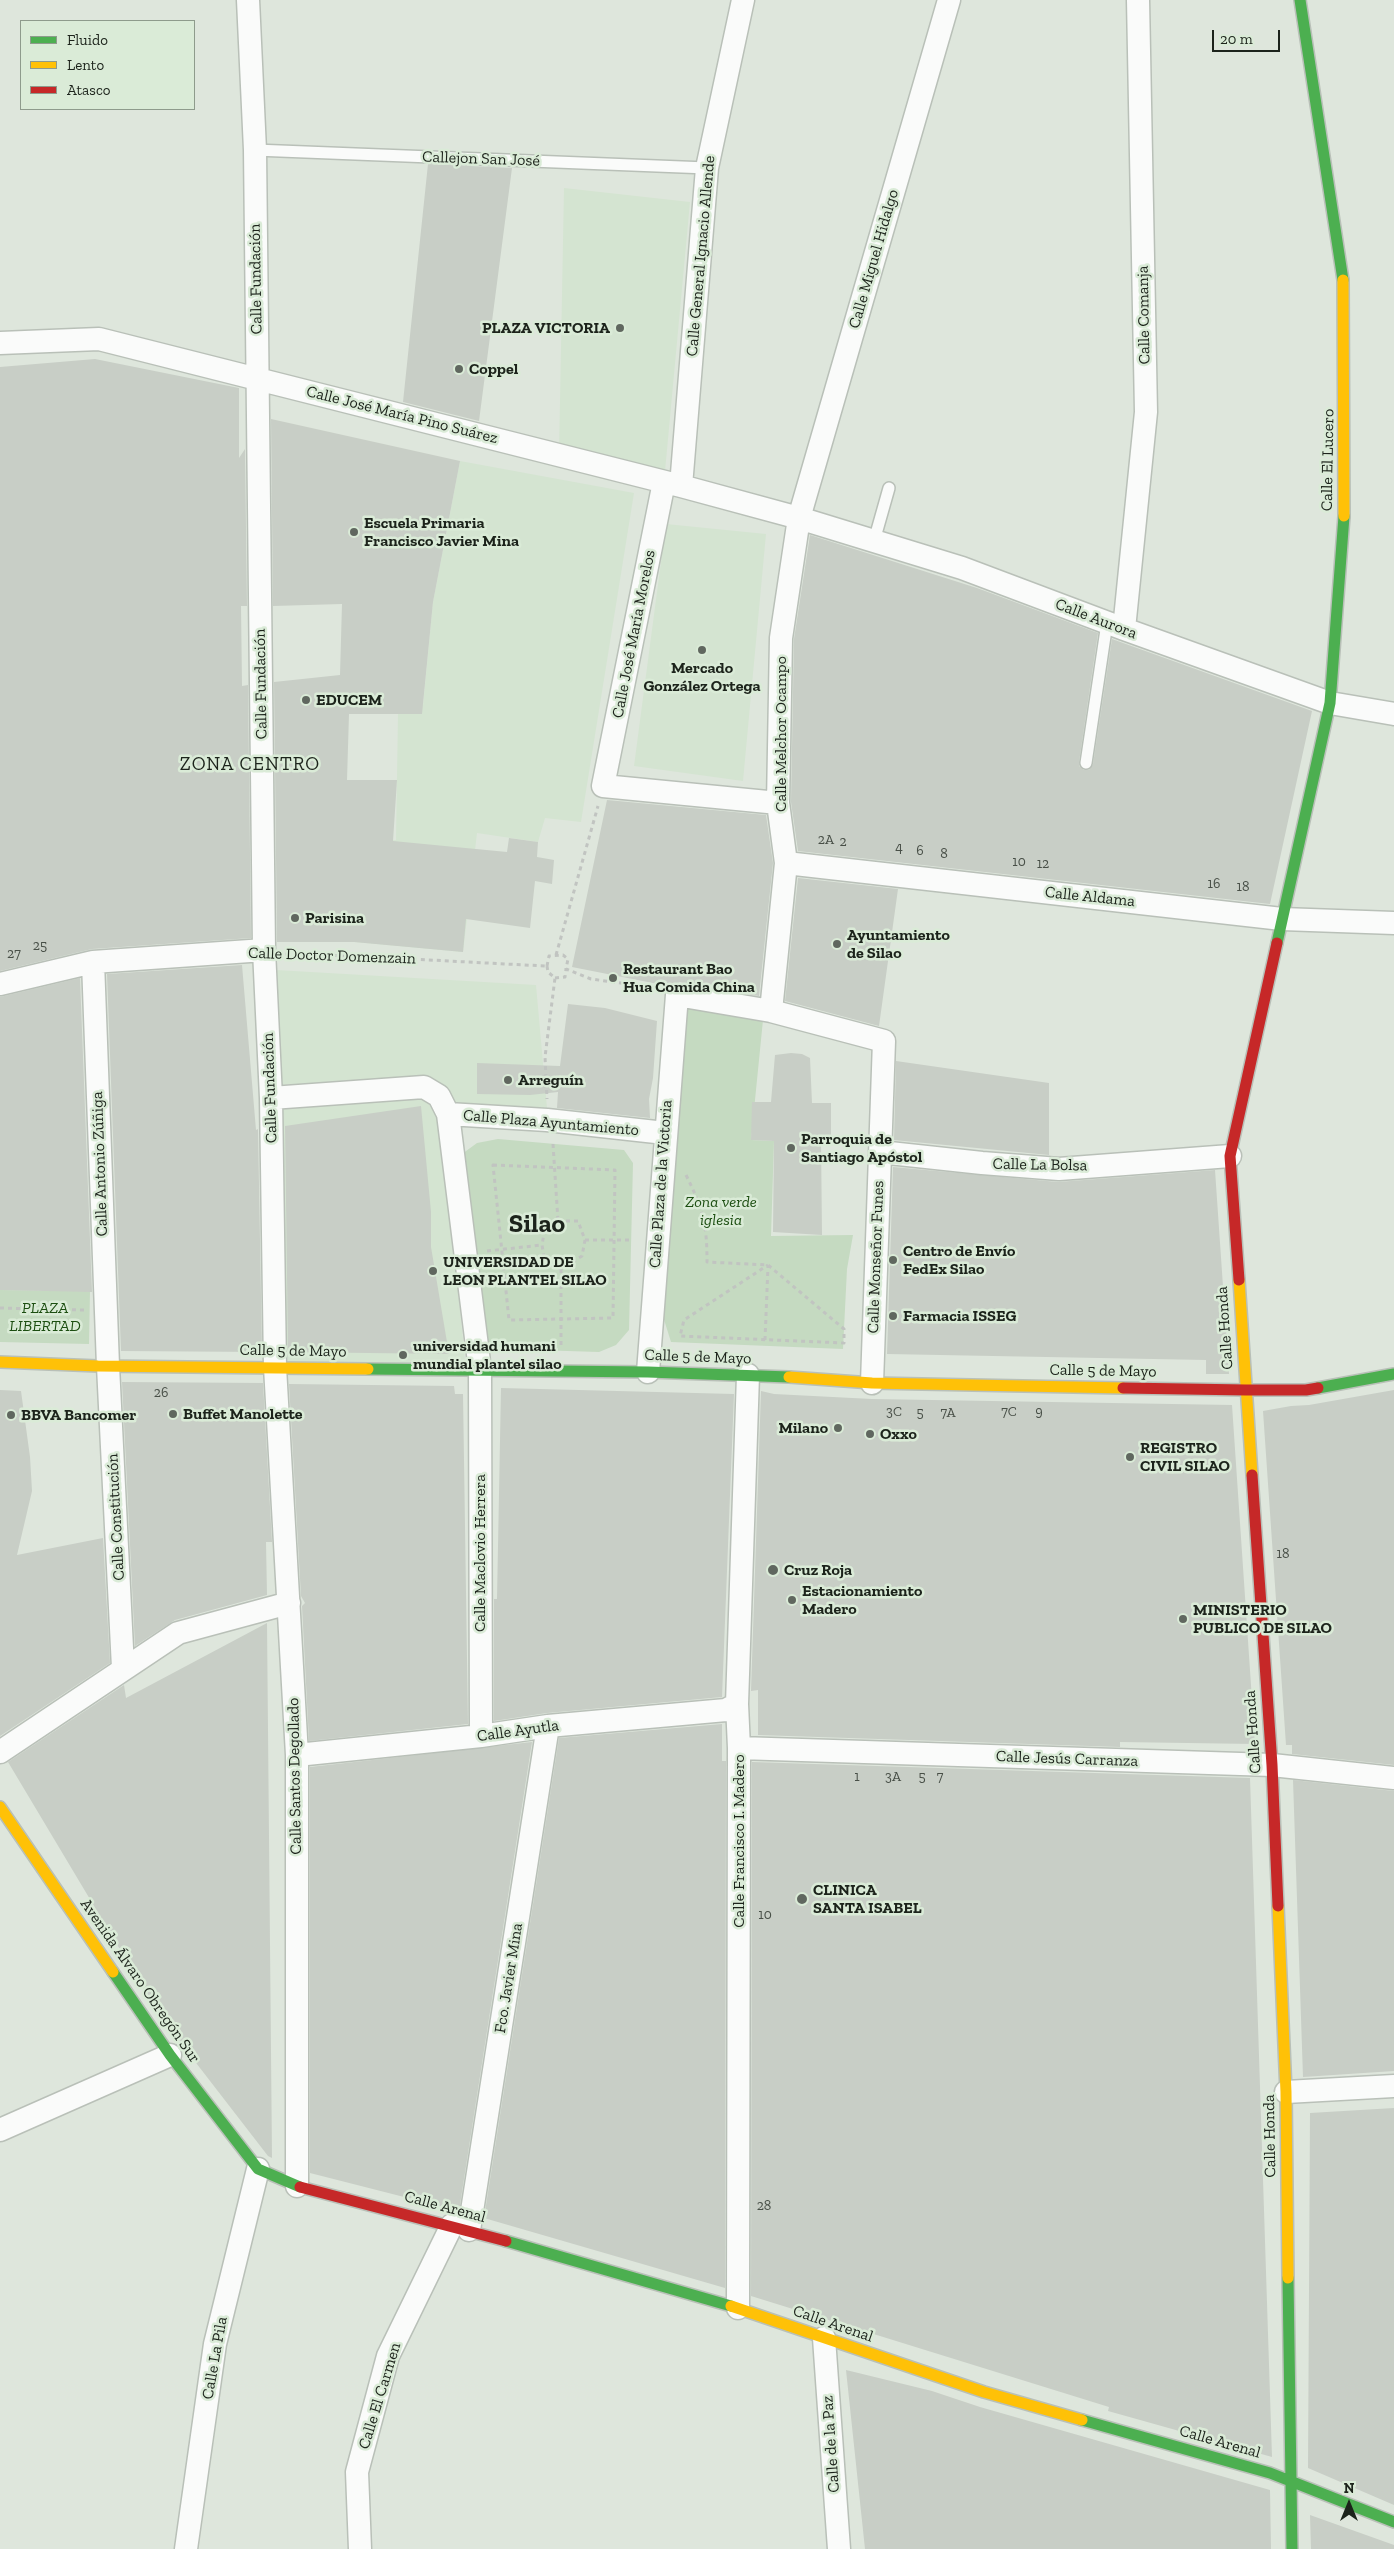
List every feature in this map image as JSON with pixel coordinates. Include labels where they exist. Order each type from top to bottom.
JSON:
[{"type":"street","name":"Calle Fundación","points":[[248,0],[255,150],[264,950],[271,1098],[275,1367]]},
{"type":"street","name":"Calle General Ignacio Allende","points":[[673,484],[706,168],[743,0]]},
{"type":"street","name":"Calle Miguel Hidalgo","points":[[800,518],[950,0]]},
{"type":"street","name":"Calle Comanja","points":[[1116,626],[1146,412],[1138,0]]},
{"type":"street","name":"Calle El Lucero","points":[[1282,919],[1330,703],[1345,502],[1345,326],[1343,272],[1300,0]]},
{"type":"street","name":"Calle José María Pino Suárez","points":[[0,343],[99,339],[673,484],[800,518]]},
{"type":"street","name":"Calle José María Morelos","points":[[604,786],[673,484]]},
{"type":"street","name":"Calle Aurora","points":[[800,518],[962,568],[1330,703],[1394,714]]},
{"type":"street","name":"Calle Melchor Ocampo","points":[[771,1011],[786,863],[778,802],[781,638],[800,518]]},
{"type":"street","points":[[604,786],[778,802]]},
{"type":"street","name":"Calle Aldama","points":[[786,863],[1282,919],[1394,923]]},
{"type":"street","name":"Calle Honda","points":[[1282,919],[1230,1156],[1272,1765],[1286,2092],[1292,2549]]},
{"type":"street","name":"Calle Doctor Domenzain","points":[[0,984],[93,962],[264,950]]},
{"type":"street","name":"Calle Antonio Zúñiga","points":[[93,962],[108,1366]]},
{"type":"street","points":[[677,996],[771,1011]]},
{"type":"street","name":"Calle Plaza de la Victoria","points":[[648,1372],[677,996]]},
{"type":"street","name":"Calle Monseñor Funes","points":[[771,1011],[884,1041],[872,1382]]},
{"type":"street","name":"Calle Plaza Ayuntamiento","points":[[271,1098],[424,1087],[439,1096],[448,1114],[547,1120],[665,1133]]},
{"type":"street","name":"Calle Maclovio Herrera","points":[[448,1114],[480,1370],[481,1736]]},
{"type":"street","name":"Calle La Bolsa","points":[[880,1152],[1059,1169],[1230,1156]]},
{"type":"street","name":"Calle 5 de Mayo","points":[[0,1362],[108,1366],[648,1372],[872,1382],[1246,1390],[1306,1390],[1394,1374]]},
{"type":"street","name":"Calle Constitución","points":[[108,1366],[124,1668]]},
{"type":"street","name":"Calle Santos Degollado","points":[[275,1367],[297,1755],[297,2186]]},
{"type":"street","name":"Calle Francisco I. Madero","points":[[738,2308],[739,1748],[737,1704],[748,1375]]},
{"type":"street","points":[[0,1752],[178,1633],[289,1603]]},
{"type":"street","name":"Calle Ayutla","points":[[297,1755],[481,1736],[548,1726],[726,1710],[737,1704]]},
{"type":"street","name":"Fco. Javier Mina","points":[[460,2227],[548,1726]]},
{"type":"street","name":"Calle Jesús Carranza","points":[[739,1748],[1272,1765],[1394,1778]]},
{"type":"street","name":"Avenida Álvaro Obregón Sur","points":[[0,1807],[170,2056],[258,2169]]},
{"type":"street","points":[[0,2130],[170,2056]]},
{"type":"street","points":[[1286,2092],[1394,2086]]},
{"type":"street","name":"Calle Arenal","points":[[258,2169],[297,2186],[460,2227],[738,2308],[984,2392],[1270,2474],[1394,2522]]},
{"type":"street","name":"Calle La Pila","points":[[186,2549],[215,2344],[258,2169]]},
{"type":"street","name":"Calle El Carmen","points":[[360,2549],[357,2472],[388,2356],[460,2227]]},
{"type":"street","name":"Calle de la Paz","points":[[824,2338],[839,2549]]},
{"type":"lane","name":"Callejon San José","points":[[255,150],[706,168]]},
{"type":"lane","points":[[874,541],[889,488]]},
{"type":"lane","points":[[1086,763],[1116,626]]},
{"type":"path","points":[[556,955],[604,786]]},
{"type":"path","name":"Calle Doctor Domenzain","points":[[264,950],[275,953],[380,956],[547,966]]},
{"type":"path","points":[[563,955],[568,959],[564,977],[555,978],[548,972],[547,966],[549,956],[563,955]]},
{"type":"path","points":[[566,969],[591,980],[653,986],[677,996]]},
{"type":"path","points":[[547,1120],[545,1057],[555,978]]},
{"type":"path","points":[[553,1144],[558,1220]]},
{"type":"path","points":[[493,1165],[555,1168],[615,1170],[613,1318],[510,1320],[493,1165]]},
{"type":"path","points":[[682,1168],[700,1204],[707,1231],[706,1262],[768,1265],[844,1329],[844,1343],[680,1336],[684,1320],[768,1265]]},
{"type":"path","points":[[558,1220],[578,1221],[585,1240],[582,1256],[561,1269],[544,1263],[542,1245],[545,1228],[558,1220]]},
{"type":"path","points":[[585,1240],[632,1240]]},
{"type":"path","points":[[485,1251],[542,1245]]},
{"type":"path","points":[[765,1340],[768,1265]]},
{"type":"path","points":[[561,1269],[561,1351]]},
{"type":"path","points":[[0,1308],[90,1310]]},
{"type":"shaded area","name":"PLAZA VICTORIA","points":[[564,188],[690,202],[664,482],[559,455]]},
{"type":"shaded area","points":[[460,461],[634,493],[581,822],[545,818],[538,842],[477,833],[463,952],[354,942],[355,842],[396,840],[398,714],[423,705],[433,602]]},
{"type":"shaded area","name":"Mercado González Ortega","points":[[666,524],[766,534],[743,781],[634,766]]},
{"type":"shaded area","points":[[276,970],[536,985],[547,1108],[455,1105],[425,1078],[279,1085]]},
{"type":"shaded area","points":[[439,1096],[466,1370],[283,1362],[283,1107]]},
{"type":"green space","name":"Zona verde iglesia","points":[[686,1005],[763,1020],[751,1140],[774,1141],[771,1236],[853,1235],[847,1269],[843,1349],[671,1342],[661,1310]]},
{"type":"green space","points":[[498,1139],[624,1150],[633,1163],[629,1330],[616,1345],[599,1352],[504,1349],[487,1341],[462,1154],[477,1143]]},
{"type":"green space","name":"PLAZA LIBERTAD","points":[[0,1290],[90,1291],[89,1344],[0,1342]]},
{"type":"building","points":[[428,164],[512,168],[479,421],[403,402]]},
{"type":"building","points":[[95,359],[239,388],[239,458],[245,449],[247,606],[241,606],[242,686],[248,685],[251,938],[92,949],[0,971],[0,367]]},
{"type":"building","points":[[271,419],[460,461],[433,602],[422,714],[349,714],[347,780],[397,780],[393,841],[507,852],[509,838],[538,842],[537,857],[554,860],[552,884],[535,881],[530,928],[466,919],[463,952],[354,942],[277,942],[274,682],[340,675],[342,604],[273,606]]},
{"type":"building","points":[[810,535],[977,588],[1098,633],[1079,762],[1079,766],[1084,770],[1089,770],[1093,764],[1112,639],[1312,711],[1270,904],[798,851],[791,802],[794,639]]},
{"type":"building","points":[[607,800],[766,815],[773,863],[759,996],[679,982],[668,986],[572,967]]},
{"type":"building","name":"Ayuntamiento de Silao","points":[[798,878],[898,889],[879,1026],[785,1001]]},
{"type":"building","points":[[242,965],[256,1130],[258,1129],[262,1352],[121,1351],[107,974]]},
{"type":"building","points":[[80,978],[92,1292],[0,1290],[0,997]]},
{"type":"building","points":[[568,1004],[605,1008],[657,1021],[653,1078],[649,1099],[650,1118],[557,1108],[558,1092],[530,1095],[477,1094],[477,1063],[560,1066]]},
{"type":"building","name":"Parroquia de Santiago Apóstol","points":[[802,1054],[810,1058],[812,1103],[831,1103],[831,1138],[821,1140],[822,1235],[773,1232],[774,1141],[751,1140],[752,1102],[771,1102],[775,1055]]},
{"type":"building","points":[[896,1061],[1049,1083],[1049,1155],[894,1140]]},
{"type":"building","points":[[421,1106],[431,1212],[431,1247],[449,1354],[288,1352],[285,1126]]},
{"type":"building","points":[[893,1167],[1058,1182],[1215,1170],[1229,1374],[1206,1374],[1206,1360],[887,1354]]},
{"type":"building","points":[[122,1382],[263,1383],[272,1542],[266,1542],[267,1595],[175,1620],[135,1646]]},
{"type":"building","points":[[289,1384],[454,1386],[455,1394],[463,1394],[468,1724],[309,1741],[302,1606],[305,1603],[301,1596]]},
{"type":"building","points":[[501,1388],[734,1394],[722,1697],[547,1713],[494,1721],[494,1599],[497,1599]]},
{"type":"building","points":[[0,1390],[21,1391],[30,1457],[32,1491],[17,1555],[103,1538],[110,1663],[0,1736]]},
{"type":"building","points":[[1394,1390],[1394,1765],[1292,1754],[1292,1745],[1286,1745],[1263,1411]]},
{"type":"building","points":[[761,1391],[774,1394],[872,1399],[1232,1405],[1255,1744],[1120,1742],[1120,1747],[758,1735],[758,1690],[751,1691]]},
{"type":"building","points":[[267,1623],[272,2158],[268,2156],[183,2046],[146,1993],[8,1762],[124,1685],[126,1698]]},
{"type":"building","points":[[722,1724],[722,1761],[726,1761],[725,2288],[484,2218],[559,1738]]},
{"type":"building","points":[[532,1742],[459,2211],[310,2173],[310,1767]]},
{"type":"building","points":[[752,1762],[1250,1778],[1272,2457],[1108,2411],[1109,2407],[751,2296]]},
{"type":"building","points":[[1293,1780],[1394,1791],[1394,2071],[1303,2077]]},
{"type":"building","points":[[1394,2108],[1394,2505],[1308,2468],[1310,2113]]},
{"type":"building","points":[[846,2370],[932,2391],[980,2407],[1270,2490],[1271,2549],[865,2549]]},
{"type":"building","points":[[1310,2515],[1394,2545],[1394,2549],[1311,2549]]},
{"type":"traffic: fast","points":[[1300,0],[1343,280]]},
{"type":"traffic: fast","points":[[1277,943],[1330,703],[1344,516]]},
{"type":"traffic: fast","points":[[368,1369],[648,1372],[789,1377]]},
{"type":"traffic: fast","points":[[1318,1388],[1394,1374]]},
{"type":"traffic: fast","points":[[113,1972],[170,2055],[258,2169],[300,2187]]},
{"type":"traffic: fast","points":[[506,2241],[731,2306]]},
{"type":"traffic: fast","points":[[1288,2278],[1292,2549]]},
{"type":"traffic: fast","points":[[1082,2420],[1270,2473],[1394,2522]]},
{"type":"traffic: slow","points":[[1343,280],[1344,516]]},
{"type":"traffic: slow","points":[[1239,1280],[1252,1475]]},
{"type":"traffic: slow","points":[[0,1362],[98,1366],[368,1369]]},
{"type":"traffic: slow","points":[[789,1377],[872,1383],[1123,1388]]},
{"type":"traffic: slow","points":[[0,1807],[113,1972]]},
{"type":"traffic: slow","points":[[1278,1906],[1286,2092],[1288,2278]]},
{"type":"traffic: slow","points":[[731,2306],[984,2392],[1082,2420]]},
{"type":"traffic: jam","points":[[1239,1280],[1230,1156],[1277,943]]},
{"type":"traffic: jam","points":[[1123,1388],[1246,1390],[1306,1390],[1318,1388]]},
{"type":"traffic: jam","points":[[1252,1475],[1272,1765],[1278,1906]]},
{"type":"traffic: jam","points":[[300,2187],[506,2241]]},
{"type":"place","name":"PLAZA VICTORIA","points":[[620,328]]},
{"type":"place","name":"Coppel","points":[[459,369]]},
{"type":"place","name":"Escuela Primaria Francisco Javier Mina","points":[[354,532]]},
{"type":"place","name":"Mercado González Ortega","points":[[702,650]]},
{"type":"place","name":"EDUCEM","points":[[306,700]]},
{"type":"place","name":"Parisina","points":[[295,918]]},
{"type":"place","name":"Ayuntamiento de Silao","points":[[837,944]]},
{"type":"place","name":"Restaurant Bao Hua Comida China","points":[[613,978]]},
{"type":"place","name":"Arreguín","points":[[508,1080]]},
{"type":"place","name":"Parroquia de Santiago Apóstol","points":[[791,1148]]},
{"type":"place","name":"Centro de Envío FedEx Silao","points":[[893,1260]]},
{"type":"place","name":"UNIVERSIDAD DE LEON PLANTEL SILAO","points":[[433,1271]]},
{"type":"place","name":"Farmacia ISSEG","points":[[893,1316]]},
{"type":"place","name":"universidad humani mundial plantel silao","points":[[403,1355]]},
{"type":"place","name":"Buffet Manolette","points":[[173,1414]]},
{"type":"place","name":"BBVA Bancomer","points":[[11,1415]]},
{"type":"place","name":"Milano","points":[[838,1428]]},
{"type":"place","name":"Oxxo","points":[[870,1434]]},
{"type":"place","name":"REGISTRO CIVIL SILAO","points":[[1130,1457]]},
{"type":"place","name":"Cruz Roja","points":[[773,1570]]},
{"type":"place","name":"Estacionamiento Madero","points":[[792,1600]]},
{"type":"place","name":"MINISTERIO PUBLICO DE SILAO","points":[[1183,1619]]},
{"type":"place","name":"CLINICA SANTA ISABEL","points":[[802,1899]]},
{"type":"district","name":"ZONA CENTRO","points":[[250,765]]},
{"type":"district","name":"Silao","points":[[537,1225]]}]
